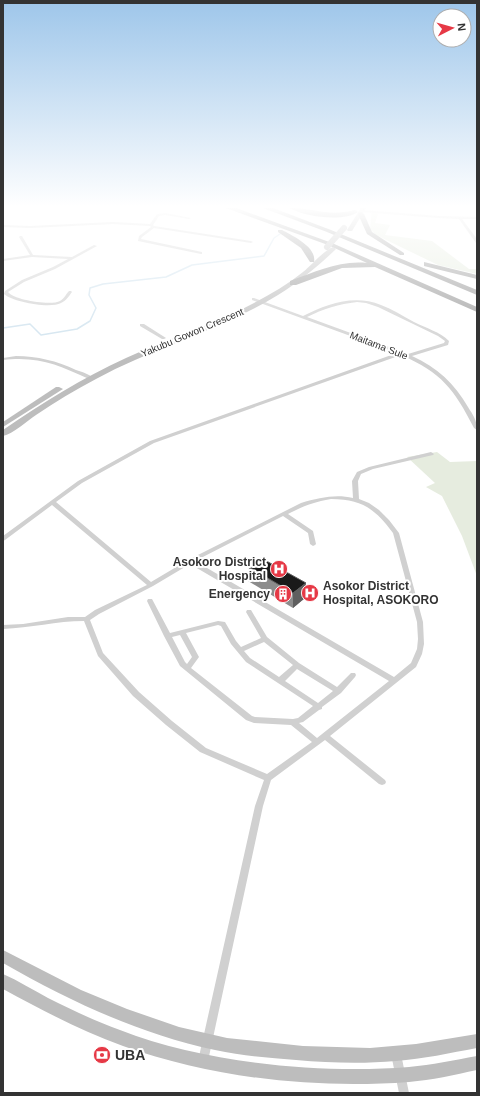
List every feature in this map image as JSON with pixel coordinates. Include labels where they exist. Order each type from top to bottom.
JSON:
[{"type":"highway","points":[[364,259],[374,263],[382,260],[477,302]]},
{"type":"highway","points":[[368,259],[374,263]]},
{"type":"highway","points":[[414,259],[477,286]]},
{"type":"highway","points":[[382,260],[477,315]]},
{"type":"highway","points":[[293,283],[344,265],[382,260],[477,293]]},
{"type":"highway","points":[[431,266],[477,277]]},
{"type":"highway","points":[[446,296],[477,310]]},
{"type":"main road","name":"Yakubu Gowon Crescent","points":[[3,434],[5,427],[38,401],[84,374],[253,299],[277,286],[315,259]]},
{"type":"main road","name":"Yakubu Gowon Crescent","points":[[5,427],[91,378],[134,357],[261,302],[293,283],[312,269],[320,259]]},
{"type":"main road","points":[[3,956],[71,992],[127,1017],[207,1041],[251,1048],[314,1054],[396,1054],[477,1041]]},
{"type":"main road","points":[[3,980],[36,999],[87,1024],[140,1044],[203,1061],[290,1074],[348,1076],[400,1075],[477,1063]]},
{"type":"street","points":[[70,292],[61,302],[57,304],[22,300],[6,294],[6,292],[23,281],[71,259]]},
{"type":"street","name":"Maitama Sule","points":[[253,299],[401,353],[433,370],[452,386],[465,405],[477,428]]},
{"type":"street","points":[[304,317],[330,305],[346,302],[364,302],[375,304],[447,341],[446,344],[408,356]]},
{"type":"street","points":[[142,325],[164,338]]},
{"type":"street","points":[[3,538],[80,482],[152,442],[401,353]]},
{"type":"street","points":[[3,359],[26,356],[42,359],[91,378]]},
{"type":"street","points":[[356,499],[355,481],[359,473],[371,468],[431,454]]},
{"type":"street","points":[[3,627],[23,626],[68,619],[86,619],[151,585],[190,562],[284,514],[320,498],[336,497],[356,499],[367,503],[389,521],[396,533],[420,622],[422,636],[421,652],[414,665],[395,681],[325,736],[268,778],[258,806],[203,1061]]},
{"type":"street","points":[[52,502],[151,585]]},
{"type":"street","points":[[284,514],[311,532],[313,544]]},
{"type":"street","points":[[190,562],[395,681]]},
{"type":"street","points":[[150,601],[182,664],[188,667],[249,718],[254,720],[293,722],[300,720],[338,691],[353,675]]},
{"type":"street","points":[[249,612],[265,638],[297,665],[338,691]]},
{"type":"street","points":[[86,619],[100,654],[136,694],[168,723],[203,750],[268,778]]},
{"type":"street","points":[[167,636],[218,623],[223,624],[239,650],[248,660],[319,707]]},
{"type":"street","points":[[182,632],[196,657],[188,667]]},
{"type":"street","points":[[239,650],[265,638]]},
{"type":"street","points":[[280,681],[297,665]]},
{"type":"street","points":[[293,722],[317,742]]},
{"type":"street","points":[[325,736],[382,782]]},
{"type":"street","points":[[396,1054],[404,1093]]},
{"type":"shaded area","points":[[426,259],[456,259],[469,269],[477,269],[477,274],[438,265]]},
{"type":"shaded area","points":[[437,452],[450,462],[477,461],[477,576],[462,536],[442,496],[426,487],[435,483],[407,457]]},
{"type":"building","points":[[261,558],[306,583],[293,593],[249,567]]},
{"type":"waterway","points":[[3,328],[30,324],[41,335],[77,329],[90,321],[96,308],[89,295],[90,288],[103,284],[166,277],[192,265],[239,259]]},
{"type":"place","name":"Asokoro District Hospital","points":[[279,569]]},
{"type":"place","name":"Asokor District Hospital, ASOKORO","points":[[310,593]]},
{"type":"place","name":"Energency","points":[[283,594]]},
{"type":"place","name":"UBA","points":[[102,1055]]}]
